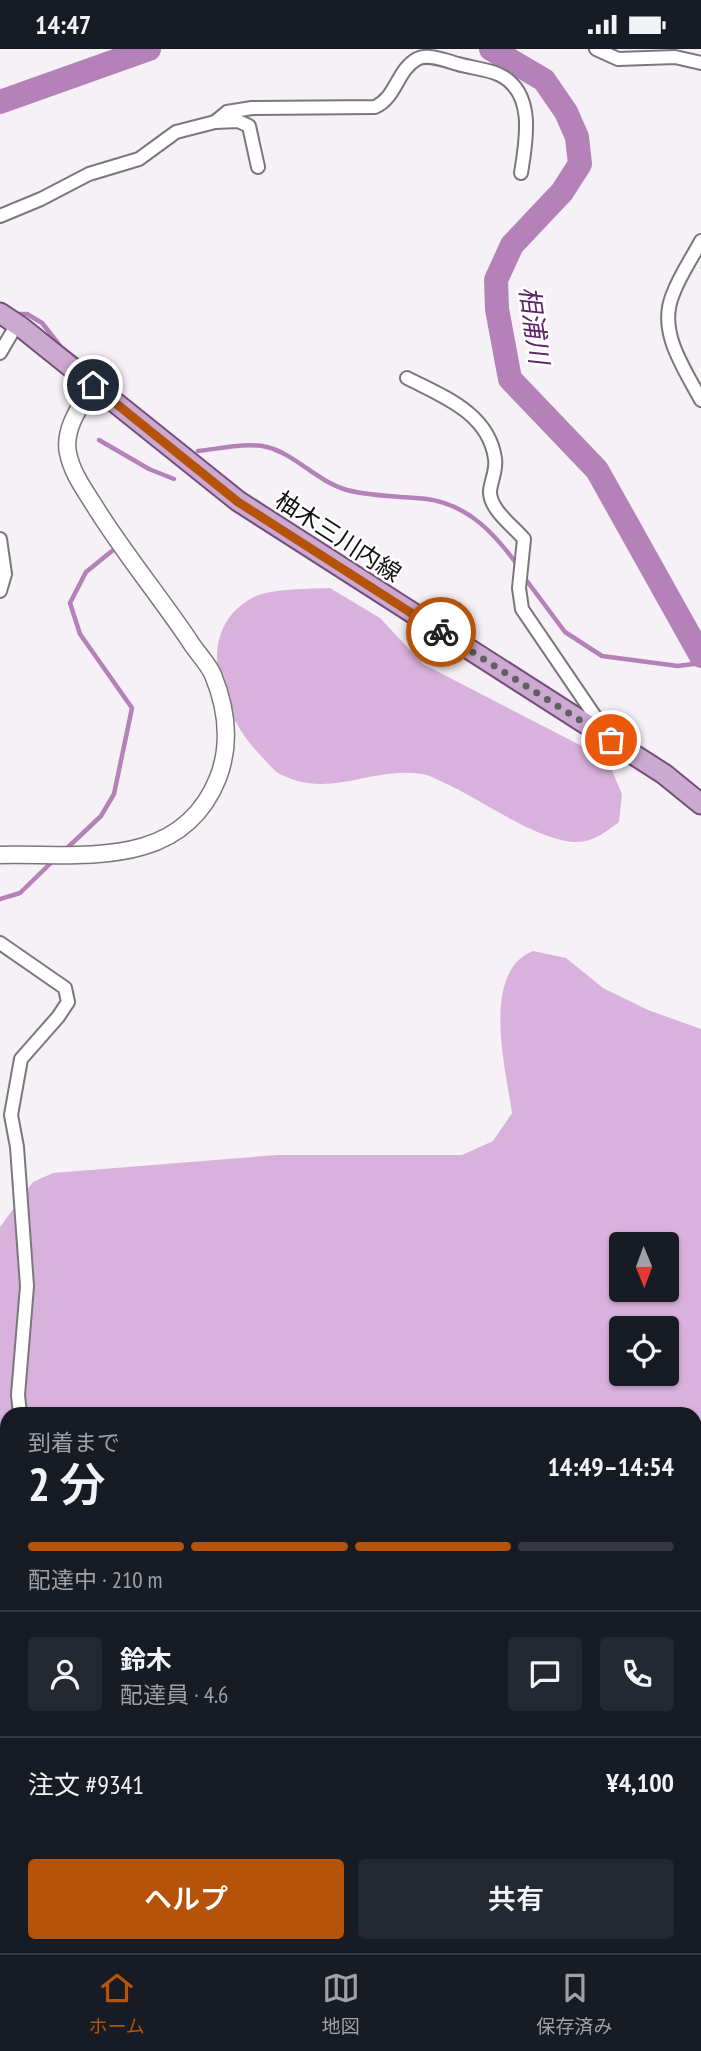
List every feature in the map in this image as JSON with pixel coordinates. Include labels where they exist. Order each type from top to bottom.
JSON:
[{"type":"main road","name":"柚木三川内線","points":[[0,313],[18,324],[238,502],[664,774],[701,804]]},
{"type":"street","points":[[596,49],[618,59],[675,57],[701,63]]},
{"type":"street","points":[[215,122],[228,112],[251,108],[375,107],[390,95],[408,65],[420,57],[436,58],[500,75],[513,85],[522,101],[526,121],[521,173]]},
{"type":"street","points":[[0,215],[41,199],[89,174],[139,159],[176,132],[215,122],[238,121],[249,126],[258,167]]},
{"type":"street","points":[[701,240],[672,295],[667,318],[672,346],[701,400]]},
{"type":"street","points":[[0,353],[18,324]]},
{"type":"street","points":[[407,377],[468,410],[487,437],[496,460],[490,493],[494,506],[524,538],[519,588],[522,609],[611,740]]},
{"type":"street","points":[[0,855],[127,853],[165,840],[189,824],[211,795],[222,768],[227,738],[225,711],[213,673],[102,519],[75,475],[67,451],[71,422],[93,385]]},
{"type":"street","points":[[0,539],[5,575],[0,591]]},
{"type":"street","points":[[0,943],[65,988],[68,1002],[21,1059],[6,1117],[17,1147],[27,1286],[19,1407]]},
{"type":"shaded area","points":[[330,588],[380,618],[423,664],[607,759],[622,794],[619,822],[589,840],[562,840],[528,828],[461,791],[425,775],[386,774],[318,784],[300,782],[276,772],[248,740],[225,699],[217,653],[222,632],[233,613],[252,598],[269,592]]},
{"type":"shaded area","points":[[533,951],[566,958],[603,988],[648,1010],[701,1029],[701,1407],[0,1407],[0,1227],[33,1182],[53,1173],[277,1155],[462,1155],[493,1141],[512,1113],[502,1048],[501,1000],[507,979],[517,962]]},
{"type":"waterway","name":"相浦川","points":[[0,102],[149,49]]},
{"type":"waterway","name":"相浦川","points":[[491,49],[544,80],[566,112],[577,137],[580,164],[562,192],[512,245],[496,280],[497,309],[510,379],[597,470],[701,656]]},
{"type":"waterway","points":[[14,314],[27,314],[42,323],[61,347],[112,386]]},
{"type":"waterway","points":[[99,440],[149,469],[174,479]]},
{"type":"waterway","points":[[198,451],[241,446],[267,447],[287,455],[325,480],[347,490],[442,502],[480,523],[519,567]]},
{"type":"waterway","points":[[64,851],[101,816],[114,794],[132,708],[80,634],[70,603],[86,572],[112,551]]},
{"type":"waterway","points":[[524,577],[565,632],[602,656],[678,666],[701,663]]},
{"type":"waterway","points":[[0,899],[20,893],[55,859]]},
{"type":"way so far","points":[[441,632],[611,740]]},
{"type":"route","points":[[93,385],[238,502],[441,632]]}]
